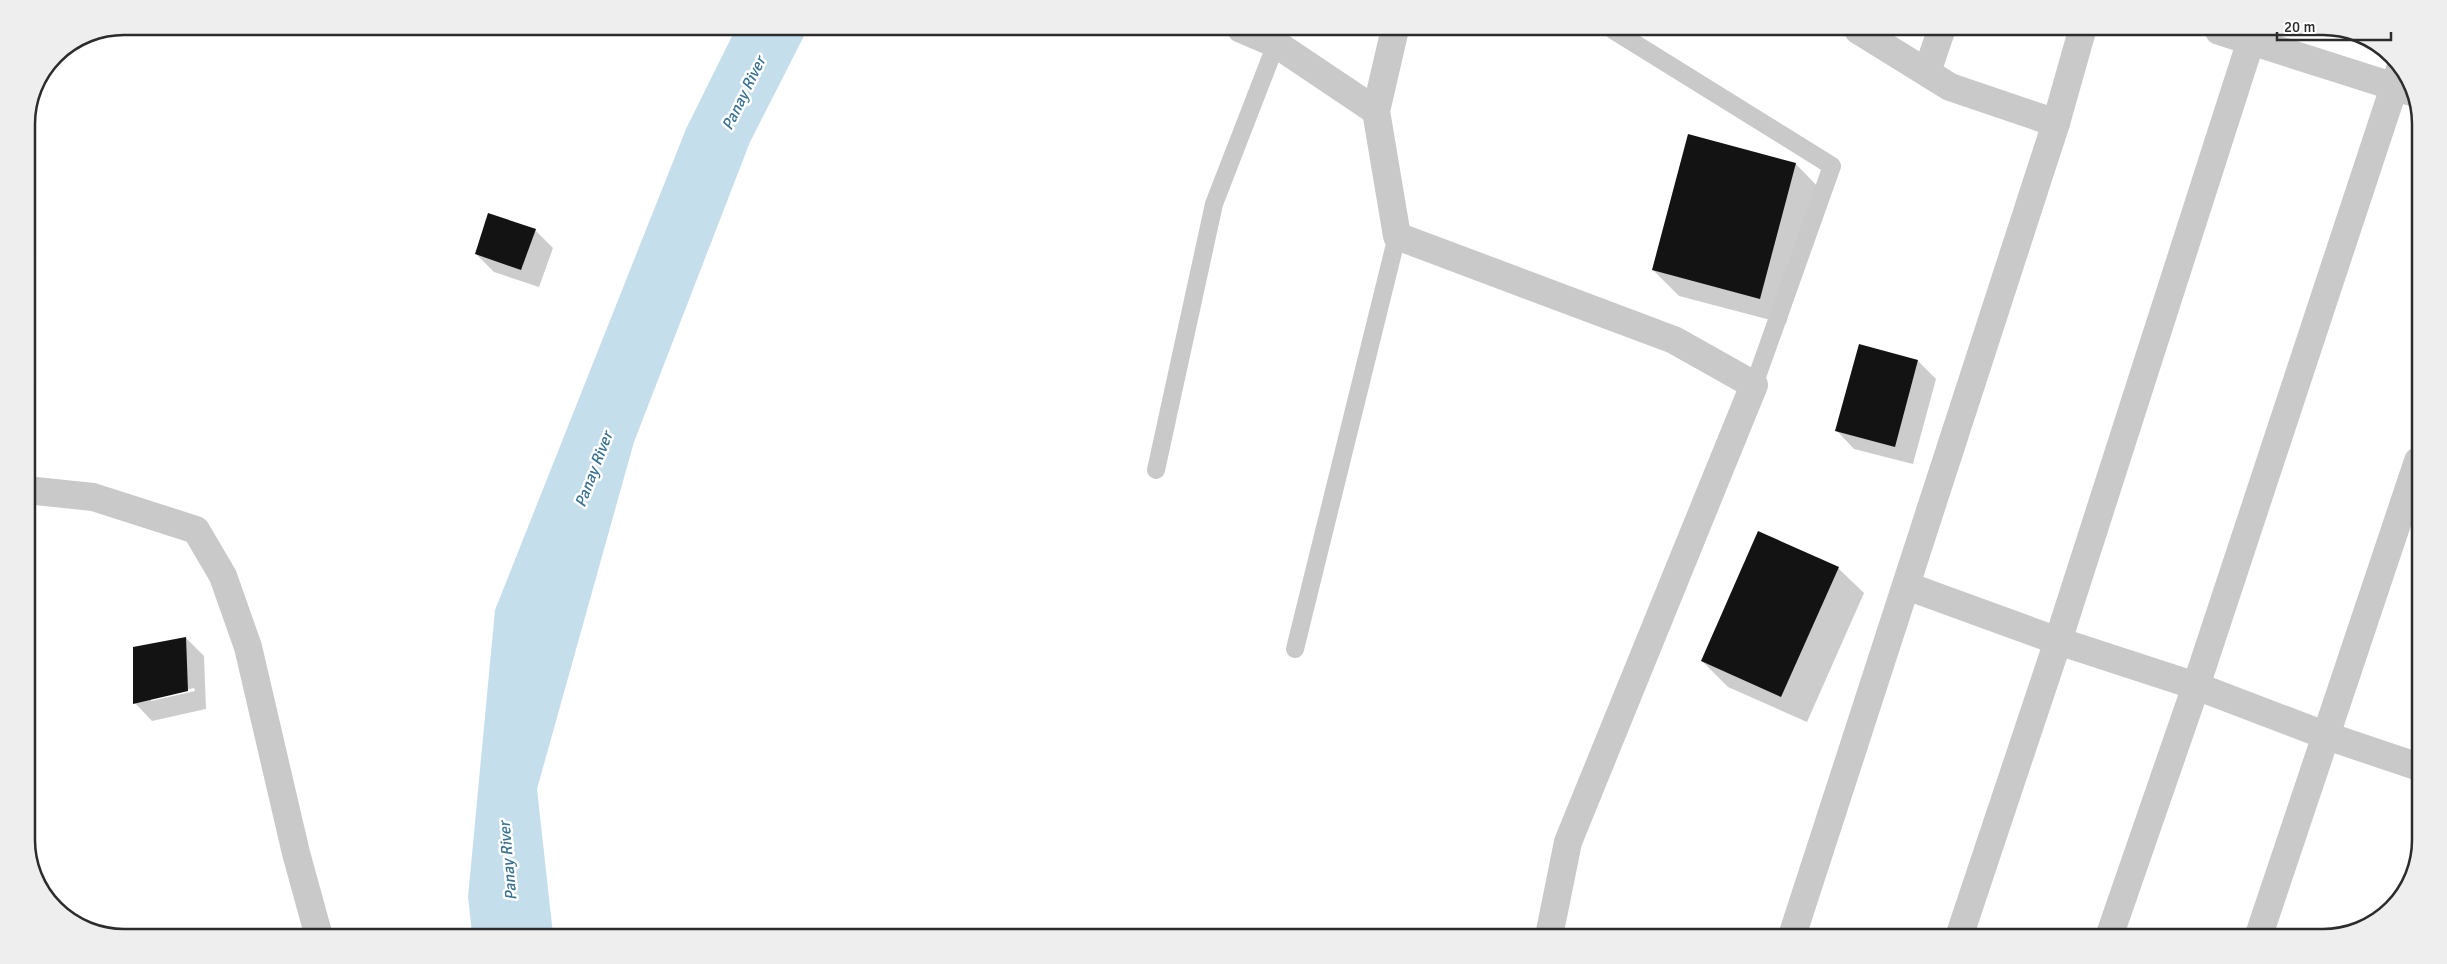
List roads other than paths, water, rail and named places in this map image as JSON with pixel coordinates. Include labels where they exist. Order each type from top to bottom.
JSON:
[{"type":"street","points":[[1255,35],[1276,44],[1376,111]]},
{"type":"street","points":[[1394,35],[1376,111],[1397,236],[1674,340],[1754,385],[1568,842],[1550,929]]},
{"type":"street","points":[[1866,35],[1950,86],[2056,123]]},
{"type":"street","points":[[1927,72],[1940,35]]},
{"type":"street","points":[[1794,929],[2056,123],[2081,35]]},
{"type":"street","points":[[1962,929],[2058,641],[2252,36],[2400,80]]},
{"type":"street","points":[[2112,929],[2401,83]]},
{"type":"street","points":[[2261,929],[2412,479]]},
{"type":"street","points":[[35,491],[93,497],[196,530],[222,576],[248,648],[296,853],[317,929]]},
{"type":"street","points":[[1906,586],[2058,641],[2196,686],[2327,736],[2412,765]]},
{"type":"lane","points":[[1621,35],[1832,166],[1754,385]]},
{"type":"lane","points":[[1156,470],[1214,204],[1276,44]]},
{"type":"lane","points":[[1295,649],[1397,236]]},
{"type":"water","name":"Panay River","points":[[733,35],[804,35],[750,142],[634,442],[537,789],[552,929],[472,929],[468,897],[495,610],[686,129]]}]
